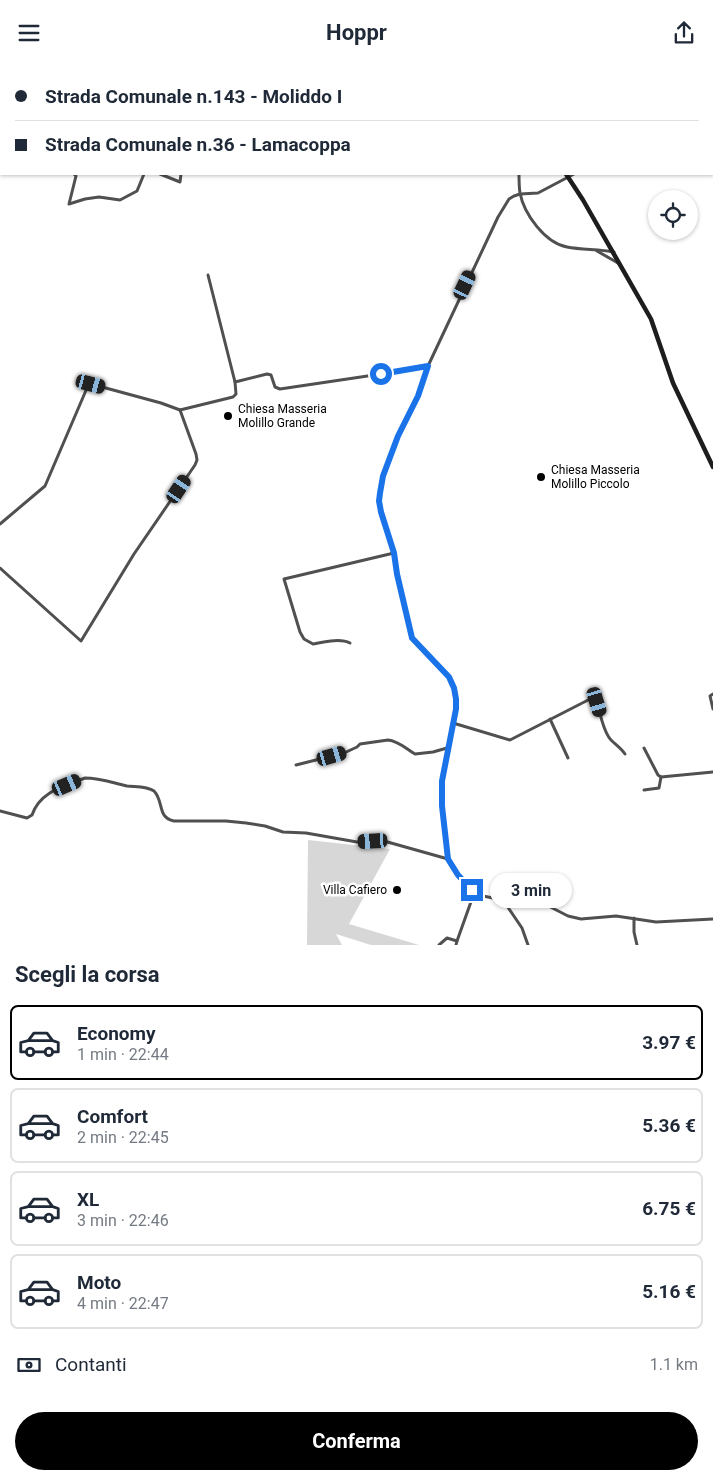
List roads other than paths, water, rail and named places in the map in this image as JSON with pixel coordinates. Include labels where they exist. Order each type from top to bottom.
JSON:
[{"type":"main road","points":[[567,175],[651,319],[673,383],[713,467]]},
{"type":"street","points":[[75,175],[69,204],[99,197],[120,200],[137,191],[144,175]]},
{"type":"street","points":[[162,175],[180,182],[181,175]]},
{"type":"street","points":[[519,175],[520,194],[528,213],[538,228],[552,242],[566,247],[614,253]]},
{"type":"street","points":[[567,175],[556,184],[538,193],[520,194],[509,199],[498,217],[428,366],[418,396],[398,436],[383,476],[380,493],[381,512],[394,553],[412,638],[449,677],[454,688],[456,704],[441,795],[448,859],[458,875],[472,890],[483,896],[503,900],[520,893],[525,893],[568,917],[581,919],[616,916],[656,922],[713,919]]},
{"type":"street","points":[[590,249],[621,265]]},
{"type":"street","points":[[0,524],[45,486],[87,388],[91,384],[180,410],[233,397],[236,394],[235,382],[208,275]]},
{"type":"street","points":[[235,382],[269,374],[275,387],[280,389],[362,378],[428,366]]},
{"type":"street","points":[[0,568],[81,641],[134,554],[195,465],[197,460],[196,454],[180,410]]},
{"type":"street","points":[[350,643],[344,641],[313,644],[304,639],[300,632],[284,579],[394,553]]},
{"type":"street","points":[[713,694],[710,697],[713,709]]},
{"type":"street","points":[[453,723],[510,740],[594,697],[596,698],[607,734],[625,754]]},
{"type":"street","points":[[550,719],[568,758]]},
{"type":"street","points":[[296,765],[344,753],[360,744],[388,740],[405,746],[415,754],[448,748]]},
{"type":"street","points":[[644,748],[658,775],[661,777]]},
{"type":"street","points":[[661,777],[713,772]]},
{"type":"street","points":[[644,790],[659,788],[661,777]]},
{"type":"street","points":[[0,811],[26,817],[32,815],[40,799],[48,793],[85,778],[91,778],[150,789],[156,794],[164,817],[168,820],[226,821],[265,825],[283,832],[306,833],[357,842],[384,841],[448,859]]},
{"type":"street","points":[[439,945],[448,938],[457,943],[472,899],[472,890]]},
{"type":"street","points":[[503,900],[522,928],[528,945]]},
{"type":"street","points":[[634,918],[634,932],[637,945]]},
{"type":"place","name":"Chiesa Masseria Molillo Grande","points":[[228,416]]},
{"type":"place","name":"Chiesa Masseria Molillo Piccolo","points":[[541,477]]},
{"type":"place","name":"Villa Cafiero","points":[[397,890]]}]
